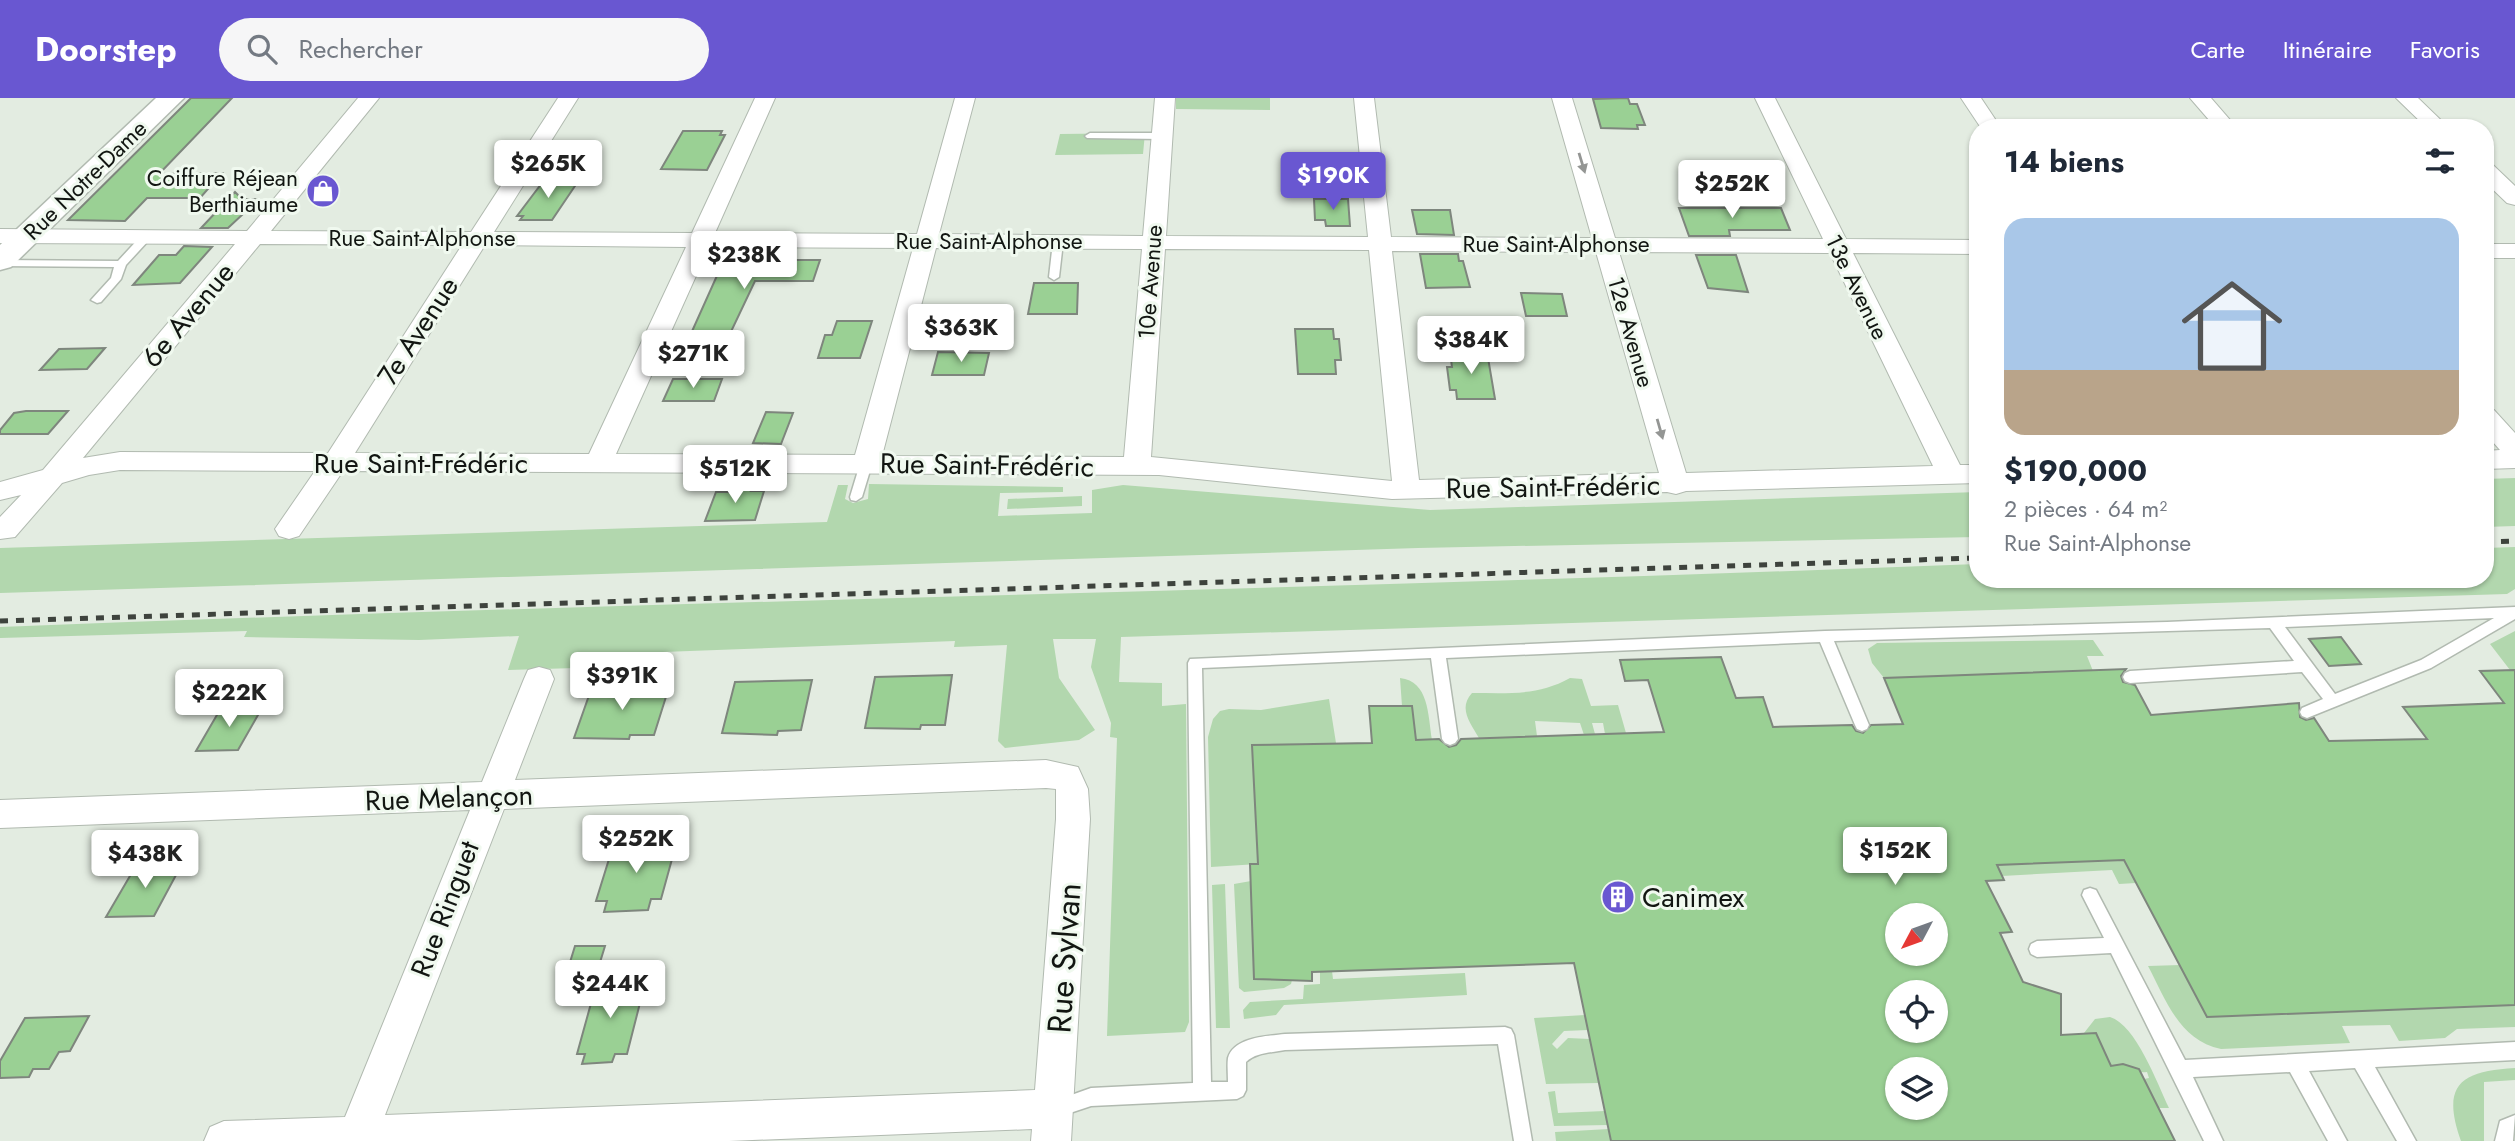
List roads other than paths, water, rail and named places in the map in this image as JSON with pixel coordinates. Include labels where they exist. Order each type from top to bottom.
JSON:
[{"type":"street","name":"Rue Notre-Dame","points":[[5,253],[171,98]]},
{"type":"street","name":"6e Avenue","points":[[5,530],[369,98]]},
{"type":"street","name":"7e Avenue","points":[[289,528],[335,463],[568,98]]},
{"type":"street","points":[[599,462],[765,98]]},
{"type":"street","points":[[866,464],[965,98]]},
{"type":"street","name":"10e Avenue","points":[[1137,466],[1165,98]]},
{"type":"street","points":[[1363,98],[1407,490]]},
{"type":"street","name":"12e Avenue","points":[[1562,98],[1676,485]]},
{"type":"street","name":"13e Avenue","points":[[1765,98],[1837,246],[1964,475]]},
{"type":"street","points":[[1971,98],[1985,119]]},
{"type":"street","points":[[2200,98],[2219,119]]},
{"type":"street","points":[[2406,98],[2429,119]]},
{"type":"street","points":[[2494,178],[2515,198]]},
{"type":"street","name":"Rue Saint-Alphonse","points":[[5,253],[146,237],[1969,247]]},
{"type":"street","points":[[2494,251],[2515,251]]},
{"type":"street","points":[[2494,426],[2515,450]]},
{"type":"street","points":[[2494,460],[2515,459]]},
{"type":"street","name":"Rue Saint-Frédéric","points":[[0,491],[120,461],[1137,466],[1407,490],[1676,485],[1964,475]]},
{"type":"street","name":"Rue Ringuet","points":[[356,1138],[538,679]]},
{"type":"street","name":"Rue Melançon","points":[[0,814],[1046,774],[1066,777]]},
{"type":"street","name":"Rue Sylvan","points":[[1052,1125],[1073,819],[1072,789],[1066,777]]},
{"type":"street","points":[[223,1141],[1052,1125]]},
{"type":"lane","points":[[1090,136],[1162,136]]},
{"type":"lane","points":[[97,300],[116,279],[121,264],[146,237]]},
{"type":"lane","points":[[1054,278],[1058,242]]},
{"type":"lane","points":[[5,253],[121,264]]},
{"type":"lane","points":[[856,497],[866,464]]},
{"type":"lane","points":[[1202,1092],[1195,663],[1825,636],[2515,612]]},
{"type":"lane","points":[[2307,712],[2426,664],[2515,612]]},
{"type":"lane","points":[[2273,622],[2332,701]]},
{"type":"lane","points":[[1825,636],[1862,725]]},
{"type":"lane","points":[[1438,654],[1450,739]]},
{"type":"lane","points":[[2130,677],[2307,666]]},
{"type":"lane","points":[[2090,895],[2214,1141]]},
{"type":"lane","points":[[2037,949],[2116,945]]},
{"type":"lane","points":[[1052,1125],[1091,1097],[1237,1090],[1237,1059],[1251,1048],[1285,1042],[1505,1035],[1523,1141]]},
{"type":"lane","points":[[2180,1069],[2515,1051]]},
{"type":"lane","points":[[2360,1059],[2407,1141]]},
{"type":"lane","points":[[2295,1063],[2338,1141]]},
{"type":"lane","points":[[2504,1141],[2507,1128],[2515,1124]]},
{"type":"railway","points":[[2494,542],[2515,541]]},
{"type":"railway","points":[[0,621],[1969,558]]},
{"type":"place","name":"Coiffure Réjean Berthiaume","points":[[323,191]]},
{"type":"place","name":"Canimex","points":[[1618,897]]}]
